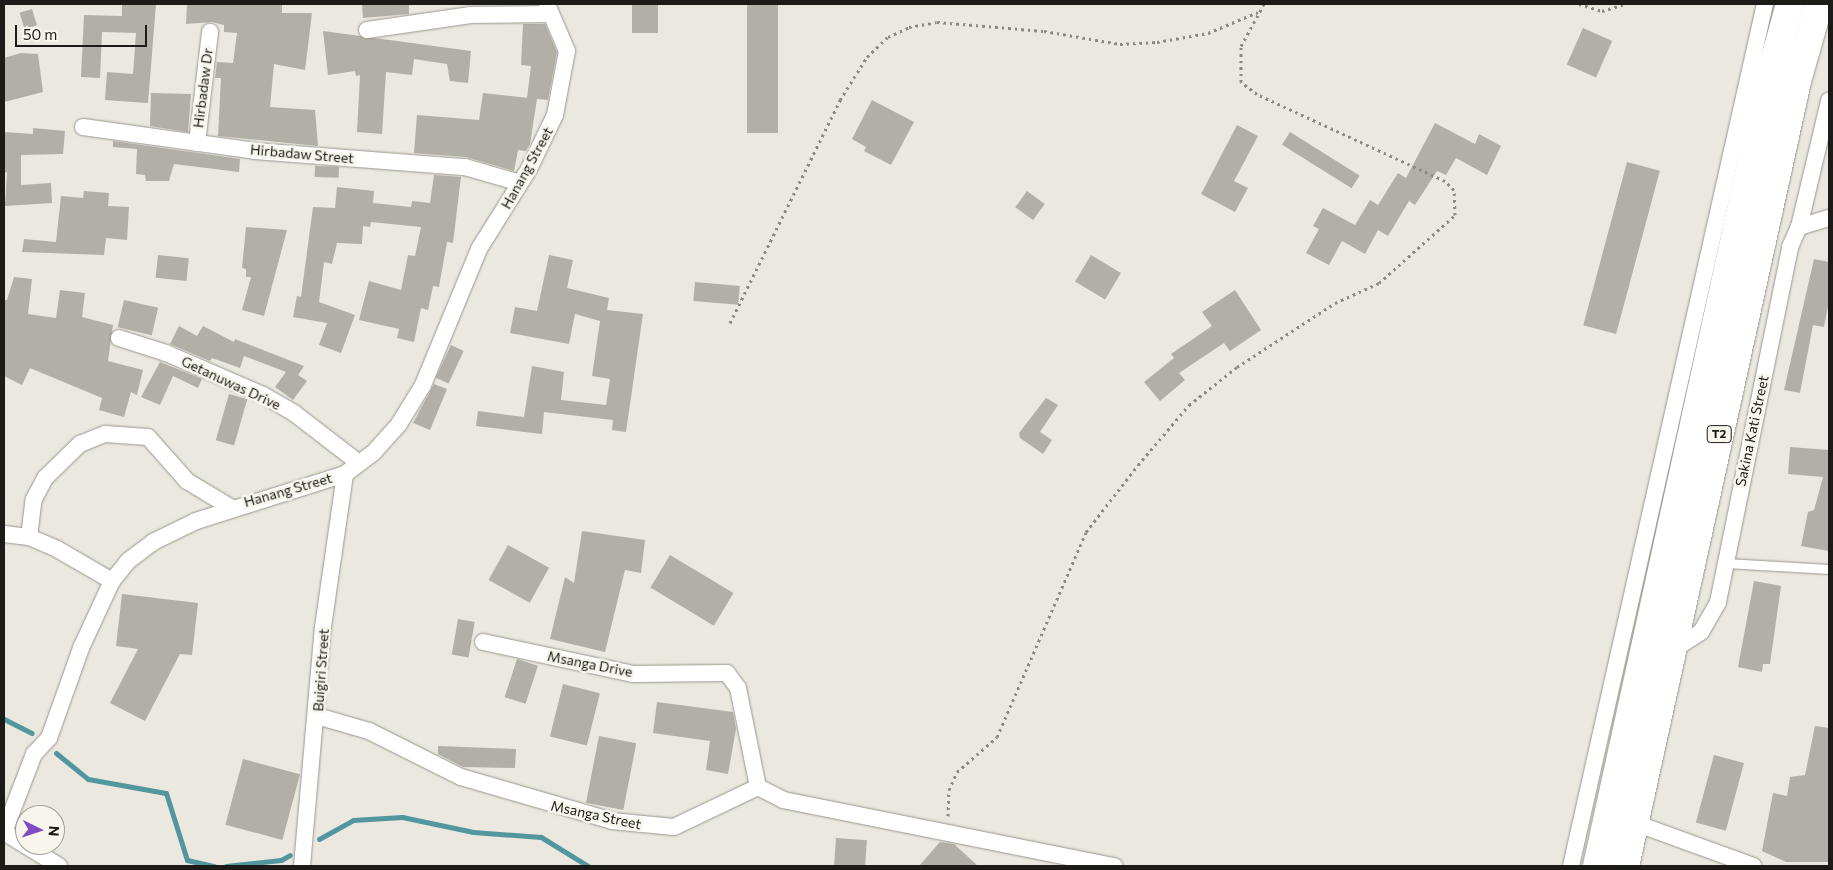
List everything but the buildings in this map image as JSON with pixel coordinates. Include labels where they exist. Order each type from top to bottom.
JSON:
[{"type":"highway","name":"T2","points":[[1597,866],[1766,93],[1790,4]]},
{"type":"highway","name":"T2","points":[[1626,866],[1797,81],[1820,4]]},
{"type":"street","points":[[1570,866],[1765,4]]},
{"type":"street","points":[[367,30],[471,15],[549,9]]},
{"type":"street","name":"Hanang Street","points":[[4,832],[34,754],[49,738],[81,648],[112,581],[128,561],[153,542],[230,507],[345,474],[399,424],[423,385],[472,264],[520,183],[552,123],[562,86],[567,51],[549,9]]},
{"type":"street","name":"Hirbadaw Dr","points":[[197,143],[210,32]]},
{"type":"street","name":"Sakina Kati Street","points":[[1673,650],[1701,632],[1718,602],[1783,279],[1799,227],[1829,101]]},
{"type":"street","name":"Hirbadaw Street","points":[[83,128],[197,143],[465,167],[520,183]]},
{"type":"street","points":[[1799,227],[1829,218]]},
{"type":"street","name":"Getanuwas Drive","points":[[118,338],[166,353],[263,395],[294,413],[359,463]]},
{"type":"street","points":[[28,537],[34,499],[45,478],[80,444],[110,434],[148,437],[187,481],[230,507]]},
{"type":"street","name":"Buigiri Street","points":[[302,866],[324,627],[345,474]]},
{"type":"street","points":[[4,534],[28,537],[112,581]]},
{"type":"street","name":"Msanga Drive","points":[[483,642],[633,674],[728,673],[738,688],[758,788]]},
{"type":"street","name":"Msanga Street","points":[[317,716],[369,732],[461,777],[612,821],[674,827],[758,788]]},
{"type":"street","points":[[758,788],[783,800],[946,835],[1114,866]]},
{"type":"street","points":[[1635,823],[1753,866]]},
{"type":"street","points":[[4,832],[34,860],[59,866]]},
{"type":"lane","points":[[1726,563],[1829,569]]},
{"type":"path","points":[[946,835],[949,790],[957,772],[997,736],[1086,532],[1138,464],[1189,405],[1238,367],[1335,303],[1379,283],[1454,215],[1454,190],[1446,181],[1246,87],[1239,76],[1239,58],[1264,4]]},
{"type":"path","points":[[1578,4],[1602,11],[1625,4]]},
{"type":"path","points":[[730,323],[840,100],[867,57],[888,37],[909,27],[937,22],[1044,31],[1110,43],[1156,42],[1208,32],[1259,12]]},
{"type":"waterway","points":[[4,719],[32,733]]},
{"type":"waterway","points":[[56,753],[88,779],[166,793],[187,860],[214,866]]},
{"type":"waterway","points":[[319,839],[353,820],[402,817],[473,832],[541,837],[588,866]]},
{"type":"waterway","points":[[226,866],[281,860],[290,855]]}]
